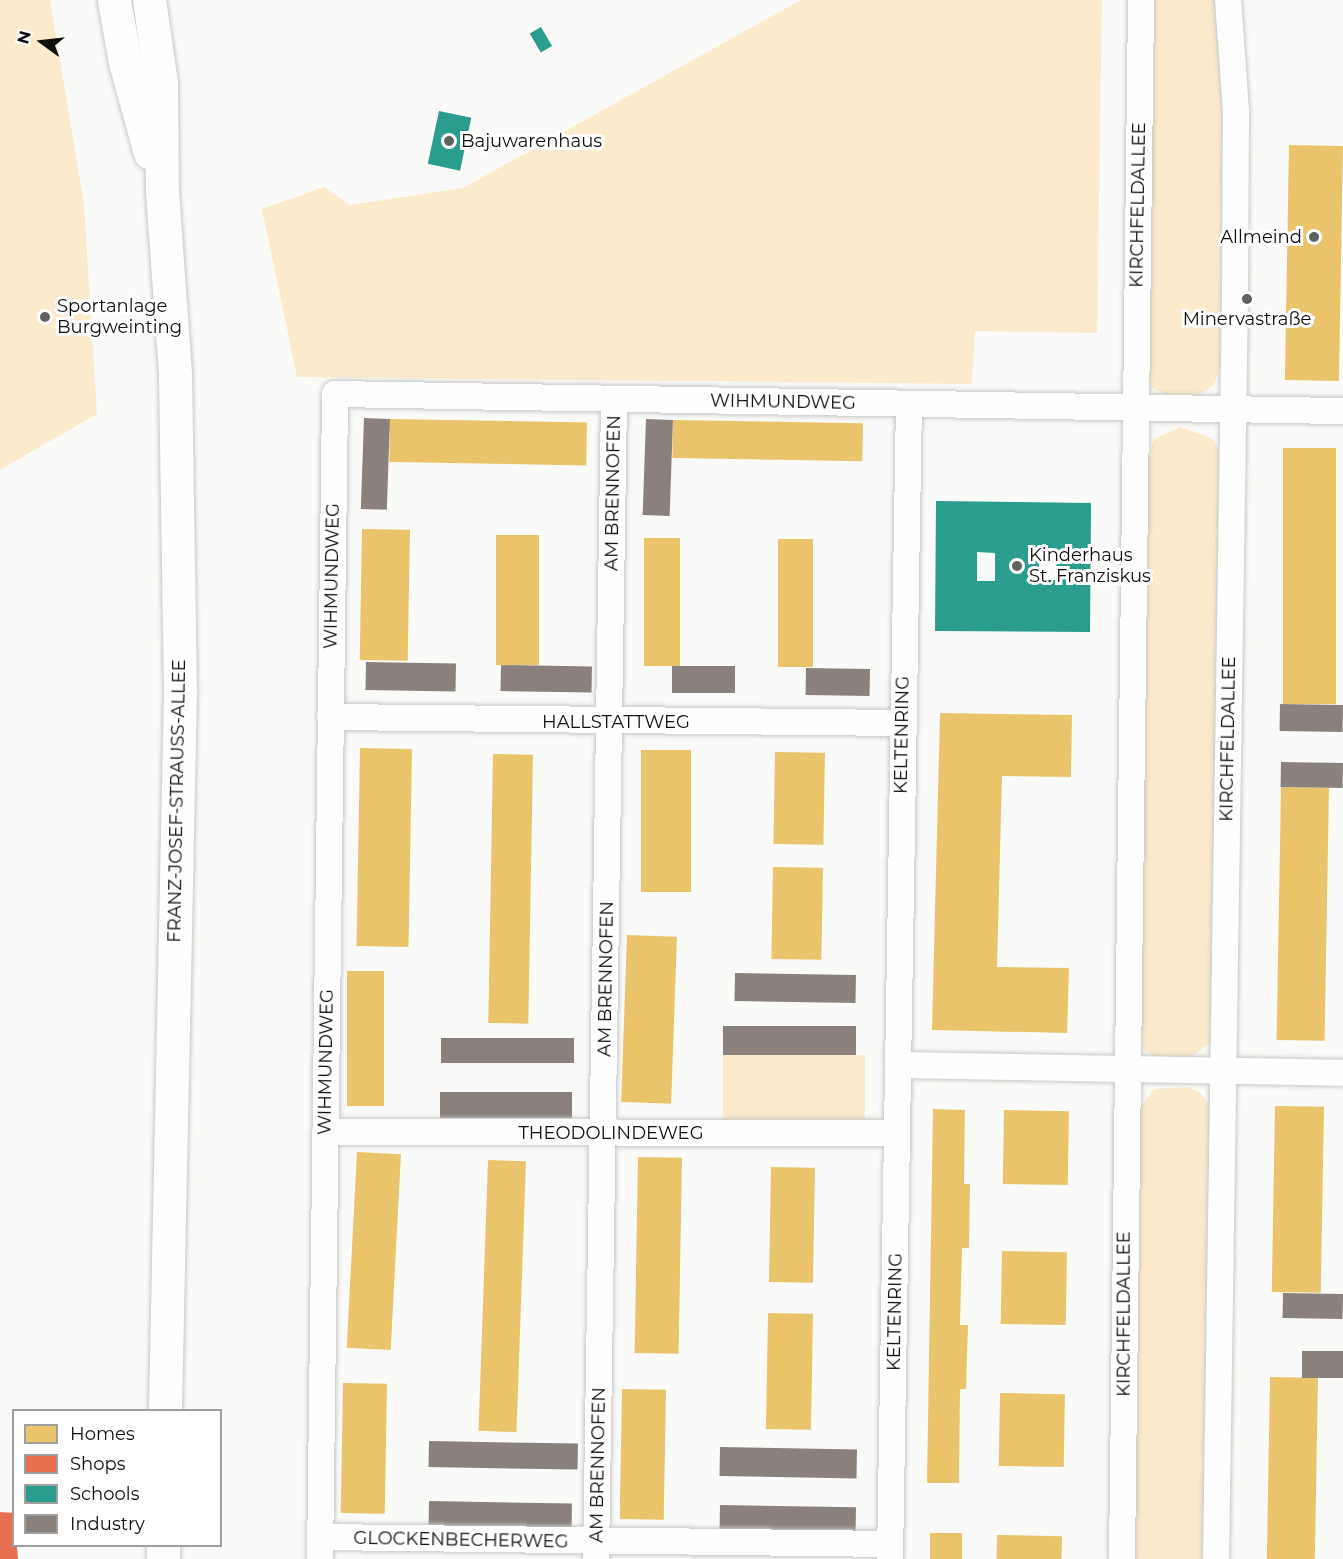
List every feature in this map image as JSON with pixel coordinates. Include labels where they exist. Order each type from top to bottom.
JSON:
[{"type":"street","name":"FRANZ-JOSEF-STRAUSS-ALLEE","points":[[114,0],[124,62],[162,192]]},
{"type":"street","name":"FRANZ-JOSEF-STRAUSS-ALLEE","points":[[149,0],[161,83],[162,192],[175,374],[180,691],[165,1409]]},
{"type":"street","name":"KIRCHFELDALLEE","points":[[1122,1559],[1126,1069],[1141,0]]},
{"type":"street","name":"KIRCHFELDALLEE","points":[[1216,1559],[1236,111],[1227,0]]},
{"type":"street","name":"WIHMUNDWEG","points":[[320,1548],[335,394],[1136,410]]},
{"type":"street","name":"AM BRENNOFEN","points":[[596,1550],[614,399]]},
{"type":"street","name":"KELTENRING","points":[[890,1552],[909,405]]},
{"type":"street","points":[[1136,410],[1343,411]]},
{"type":"street","name":"HALLSTATTWEG","points":[[330,717],[609,722],[902,723]]},
{"type":"street","points":[[898,1065],[1343,1072]]},
{"type":"street","name":"THEODOLINDEWEG","points":[[325,1132],[603,1135],[897,1133]]},
{"type":"street","name":"GLOCKENBECHERWEG","points":[[320,1548],[890,1552]]},
{"type":"shaded area","name":"Sportanlage Burgweinting","points":[[0,0],[50,0],[84,204],[97,414],[0,470]]},
{"type":"shaded area","points":[[801,0],[1102,0],[1097,333],[975,331],[972,384],[297,377],[262,209],[324,187],[350,205],[463,188]]},
{"type":"shaded area","points":[[1151,0],[1215,0],[1223,74],[1220,371],[1213,386],[1197,396],[1167,395],[1151,387],[1144,367]]},
{"type":"shaded area","points":[[1180,427],[1212,438],[1221,452],[1212,1041],[1188,1060],[1156,1059],[1144,1049],[1139,1032],[1148,460],[1154,439]]},
{"type":"shaded area","points":[[723,1055],[865,1055],[865,1121],[723,1121]]},
{"type":"shaded area","points":[[1188,1087],[1200,1093],[1211,1106],[1204,1559],[1128,1559],[1137,1112],[1154,1089]]},
{"type":"building: Homes","name":"Allmeind","points":[[1289,145],[1343,146],[1339,381],[1285,380]]},
{"type":"building: Homes","points":[[390,419],[587,422],[586,465],[389,462]]},
{"type":"building: Homes","points":[[673,420],[863,423],[862,461],[672,458]]},
{"type":"building: Homes","points":[[1283,448],[1336,448],[1336,704],[1283,704]]},
{"type":"building: Homes","points":[[362,529],[410,530],[408,661],[360,660]]},
{"type":"building: Homes","points":[[496,535],[539,535],[539,665],[496,665]]},
{"type":"building: Homes","points":[[644,538],[680,538],[680,666],[644,666]]},
{"type":"building: Homes","points":[[778,539],[813,539],[813,667],[778,667]]},
{"type":"building: Homes","points":[[940,713],[1072,715],[1071,777],[1002,776],[997,967],[1069,968],[1067,1033],[932,1030]]},
{"type":"building: Homes","points":[[360,748],[412,749],[409,947],[357,946]]},
{"type":"building: Homes","points":[[641,750],[691,750],[691,892],[641,892]]},
{"type":"building: Homes","points":[[775,752],[825,753],[823,845],[773,844]]},
{"type":"building: Homes","points":[[493,754],[533,755],[528,1024],[488,1023]]},
{"type":"building: Homes","points":[[1281,787],[1329,788],[1325,1041],[1277,1040]]},
{"type":"building: Homes","points":[[773,867],[823,868],[821,960],[771,959]]},
{"type":"building: Homes","points":[[627,935],[677,937],[671,1104],[621,1102]]},
{"type":"building: Homes","points":[[347,971],[384,971],[384,1106],[347,1106]]},
{"type":"building: Homes","points":[[1275,1106],[1324,1107],[1321,1293],[1272,1292]]},
{"type":"building: Homes","points":[[933,1109],[965,1110],[964,1184],[970,1184],[969,1248],[962,1248],[960,1325],[968,1325],[966,1389],[960,1389],[959,1483],[927,1483]]},
{"type":"building: Homes","points":[[1004,1110],[1069,1111],[1068,1185],[1003,1184]]},
{"type":"building: Homes","points":[[357,1152],[401,1154],[391,1350],[347,1348]]},
{"type":"building: Homes","points":[[638,1157],[682,1158],[679,1354],[635,1353]]},
{"type":"building: Homes","points":[[488,1160],[526,1161],[517,1432],[479,1431]]},
{"type":"building: Homes","points":[[771,1167],[815,1168],[813,1283],[769,1282]]},
{"type":"building: Homes","points":[[1002,1251],[1067,1252],[1066,1325],[1001,1324]]},
{"type":"building: Homes","points":[[768,1313],[813,1314],[811,1430],[766,1429]]},
{"type":"building: Homes","points":[[1270,1377],[1318,1378],[1315,1559],[1267,1559]]},
{"type":"building: Homes","points":[[343,1383],[387,1384],[385,1514],[341,1513]]},
{"type":"building: Homes","points":[[622,1389],[666,1390],[664,1520],[620,1519]]},
{"type":"building: Homes","points":[[1000,1393],[1065,1394],[1064,1467],[999,1466]]},
{"type":"building: Homes","points":[[930,1533],[962,1533],[962,1559],[930,1559]]},
{"type":"building: Homes","points":[[997,1535],[1062,1536],[1062,1559],[997,1559]]},
{"type":"building: Shops","points":[[0,1512],[12,1513],[12,1547],[17,1547],[18,1559],[0,1559]]},
{"type":"building: Schools","points":[[541,27],[552,46],[541,53],[530,34]]},
{"type":"building: Schools","name":"Bajuwarenhaus","points":[[439,111],[471,118],[460,171],[428,164]]},
{"type":"building: Schools","name":"Kinderhaus St. Franziskus","points":[[936,501],[1091,503],[1090,632],[935,631]],"holes":[[[977,552],[995,553],[995,581],[977,581]],[[1039,552],[1057,552],[1056,580],[1039,580]]]},
{"type":"building: Industry","points":[[364,418],[390,419],[387,510],[361,509]]},
{"type":"building: Industry","points":[[646,419],[673,420],[670,516],[643,515]]},
{"type":"building: Industry","points":[[366,662],[456,664],[455,692],[366,690]]},
{"type":"building: Industry","points":[[501,665],[592,667],[592,693],[501,691]]},
{"type":"building: Industry","points":[[672,666],[735,666],[735,693],[672,693]]},
{"type":"building: Industry","points":[[806,668],[870,669],[870,696],[806,695]]},
{"type":"building: Industry","points":[[1280,704],[1343,705],[1343,732],[1280,731]]},
{"type":"building: Industry","points":[[1281,762],[1343,763],[1343,788],[1281,787]]},
{"type":"building: Industry","points":[[735,973],[856,975],[855,1003],[735,1001]]},
{"type":"building: Industry","points":[[723,1026],[856,1026],[856,1055],[723,1055]]},
{"type":"building: Industry","points":[[441,1038],[574,1038],[574,1063],[441,1063]]},
{"type":"building: Industry","points":[[440,1092],[572,1092],[572,1118],[440,1118]]},
{"type":"building: Industry","points":[[1283,1293],[1343,1294],[1343,1319],[1283,1318]]},
{"type":"building: Industry","points":[[1302,1351],[1343,1351],[1343,1378],[1302,1378]]},
{"type":"building: Industry","points":[[429,1441],[578,1444],[578,1470],[429,1467]]},
{"type":"building: Industry","points":[[720,1447],[857,1449],[856,1478],[719,1476]]},
{"type":"building: Industry","points":[[429,1501],[572,1503],[572,1528],[429,1526]]},
{"type":"building: Industry","points":[[720,1505],[856,1507],[855,1536],[719,1534]]},
{"type":"place","name":"Bajuwarenhaus","points":[[449,141]]},
{"type":"place","name":"Allmeind","points":[[1314,237]]},
{"type":"place","name":"Minervastraße","points":[[1247,299]]},
{"type":"place","name":"Sportanlage Burgweinting","points":[[45,317]]},
{"type":"place","name":"Kinderhaus St. Franziskus","points":[[1017,566]]}]
